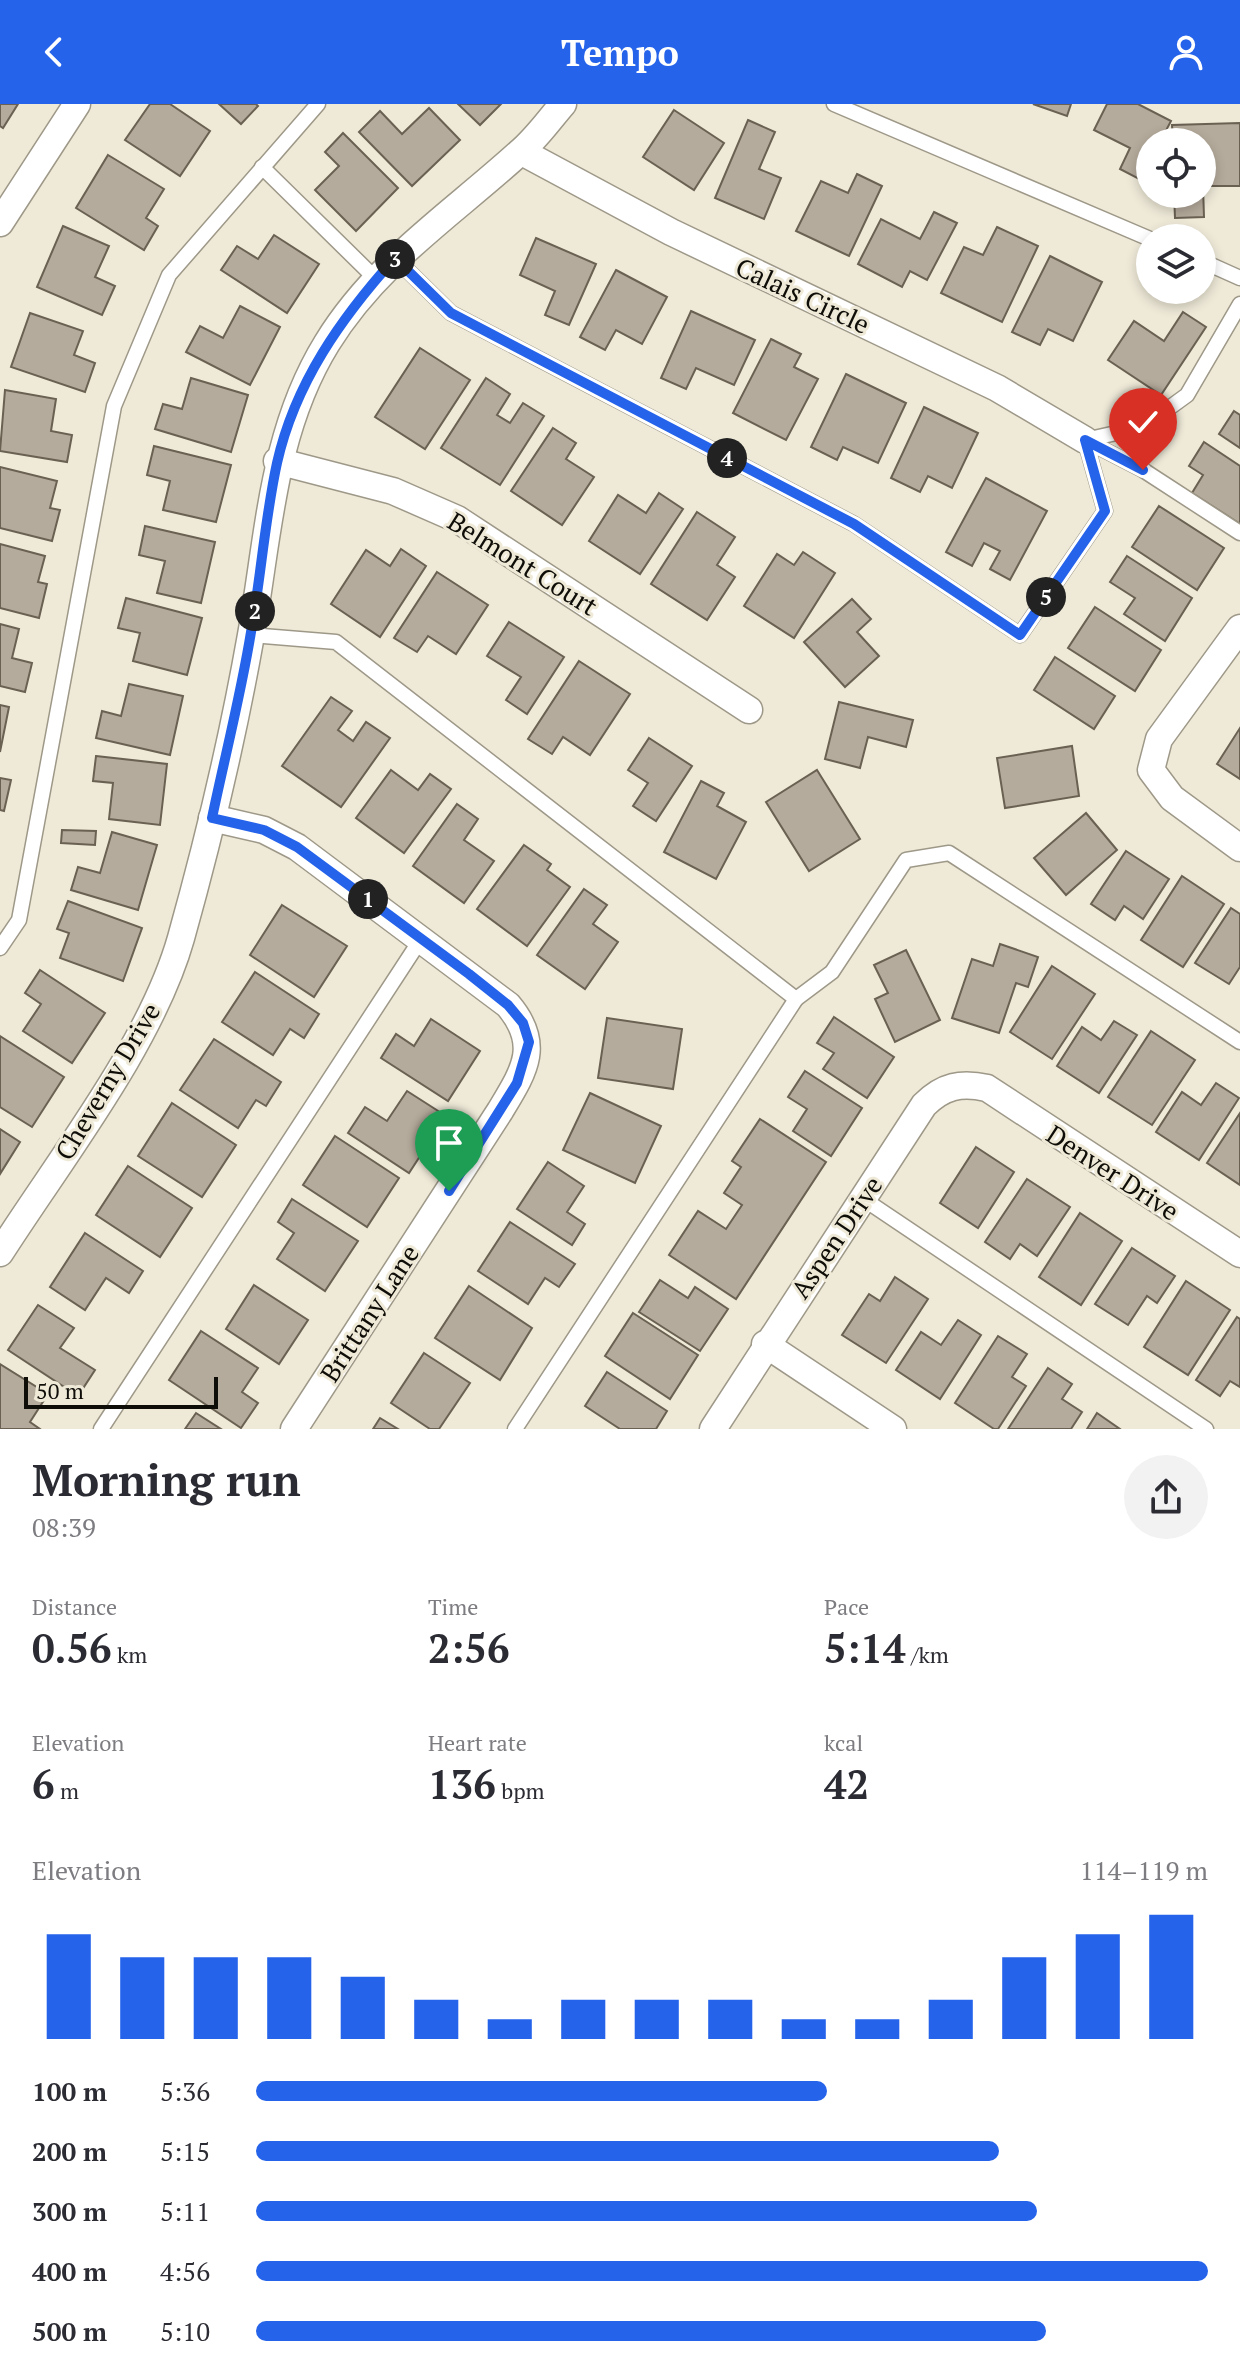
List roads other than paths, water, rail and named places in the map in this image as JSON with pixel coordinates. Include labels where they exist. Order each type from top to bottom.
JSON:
[{"type":"street","points":[[0,223],[77,104]]},
{"type":"street","name":"Cheverny Drive","points":[[0,1253],[146,1022],[180,942],[212,818],[251,635],[277,461],[299,397],[326,344],[376,279],[395,258],[522,152],[563,104]]},
{"type":"street","name":"Calais Circle","points":[[522,152],[671,232],[997,388],[1085,440]]},
{"type":"street","name":"Belmont Court","points":[[277,461],[393,491],[457,519],[749,710]]},
{"type":"street","points":[[1239,631],[1159,739],[1151,770],[1172,798],[1240,848]]},
{"type":"street","name":"Brittany Lane","points":[[212,818],[264,830],[297,847],[515,1014],[529,1042],[525,1060],[500,1111],[294,1429]]},
{"type":"street","name":"Aspen Drive","points":[[713,1429],[765,1344],[933,1096],[963,1082],[987,1088]]},
{"type":"street","name":"Denver Drive","points":[[987,1088],[1240,1254]]},
{"type":"street","points":[[765,1344],[893,1429]]},
{"type":"lane","points":[[0,948],[19,920],[114,406],[169,275],[318,104]]},
{"type":"lane","points":[[834,104],[1136,233]]},
{"type":"lane","points":[[262,167],[376,279]]},
{"type":"lane","points":[[395,258],[451,313],[854,524],[1020,635],[1105,511],[1085,440]]},
{"type":"lane","points":[[1216,267],[1240,278]]},
{"type":"lane","points":[[1085,440],[1143,427],[1187,395],[1240,304]]},
{"type":"lane","points":[[1085,440],[1143,470],[1240,533]]},
{"type":"lane","points":[[251,635],[336,642],[796,999]]},
{"type":"lane","points":[[515,1429],[796,999],[832,972],[906,860],[949,853],[1240,1042]]},
{"type":"lane","points":[[101,1429],[421,939]]},
{"type":"lane","points":[[862,1198],[1206,1429]]}]
